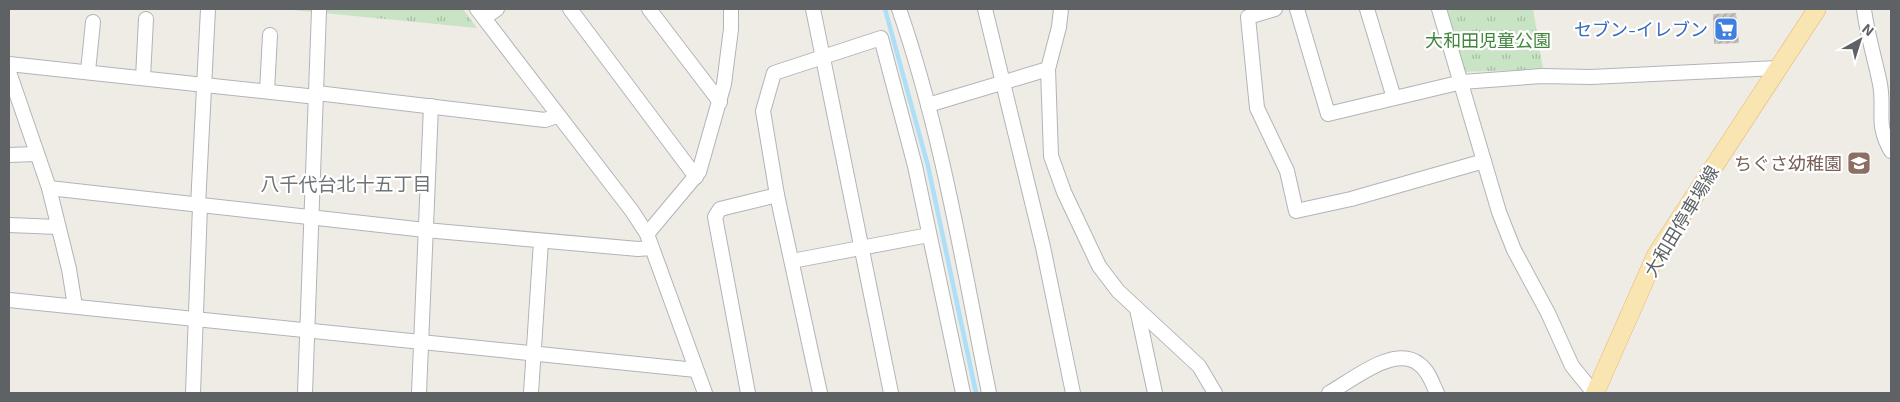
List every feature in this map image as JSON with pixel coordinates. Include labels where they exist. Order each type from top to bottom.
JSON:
[{"type":"main road","name":"大和田停車場線","points":[[1595,393],[1656,255],[1817,9]]},
{"type":"street","points":[[193,393],[208,9]]},
{"type":"street","points":[[497,9],[480,14],[632,211],[647,234],[705,393]]},
{"type":"street","points":[[570,9],[696,178]]},
{"type":"street","points":[[650,9],[720,102]]},
{"type":"street","points":[[813,9],[891,393]]},
{"type":"street","points":[[899,9],[928,104],[953,212],[989,393]]},
{"type":"street","points":[[985,9],[1044,247],[1073,393]]},
{"type":"street","points":[[1061,9],[1060,27],[1048,69],[1051,156],[1064,192],[1099,266],[1118,291],[1199,366],[1215,393]]},
{"type":"street","points":[[1275,9],[1248,17],[1257,108],[1287,172],[1296,211],[1374,192],[1484,161]]},
{"type":"street","points":[[1297,9],[1328,114],[1462,82],[1542,76],[1591,77],[1777,68]]},
{"type":"street","points":[[1367,9],[1394,98]]},
{"type":"street","points":[[1439,9],[1484,161],[1514,250],[1548,313],[1572,366],[1595,393]]},
{"type":"street","points":[[1864,9],[1881,87],[1880,122],[1884,138],[1891,151]]},
{"type":"street","points":[[305,393],[319,10]]},
{"type":"street","points":[[647,234],[696,178],[720,102],[728,58],[730,10]]},
{"type":"street","points":[[144,78],[146,19]]},
{"type":"street","points":[[88,71],[93,22]]},
{"type":"street","points":[[267,91],[270,35]]},
{"type":"street","points":[[820,393],[777,195],[763,111],[769,83],[774,74],[881,38],[914,166],[963,393]]},
{"type":"street","points":[[9,64],[204,85],[431,106],[545,120],[557,116]]},
{"type":"street","points":[[928,104],[1003,84],[1048,69]]},
{"type":"street","points":[[9,72],[12,95],[49,188],[75,296],[75,306]]},
{"type":"street","points":[[419,393],[431,106]]},
{"type":"street","points":[[9,155],[36,154]]},
{"type":"street","points":[[49,188],[425,230],[638,249],[652,248]]},
{"type":"street","points":[[748,393],[715,217],[720,209],[777,195]]},
{"type":"street","points":[[9,225],[58,227]]},
{"type":"street","points":[[792,261],[929,235]]},
{"type":"street","points":[[531,393],[541,241]]},
{"type":"street","points":[[9,300],[696,370]]},
{"type":"street","points":[[1137,309],[1155,393]]},
{"type":"street","points":[[1329,393],[1384,360],[1400,358],[1418,362],[1428,373],[1437,393]]},
{"type":"green space","points":[[282,9],[463,9],[477,28]]},
{"type":"green space","name":"大和田児童公園","points":[[1446,9],[1533,9],[1543,69],[1464,72]]},
{"type":"building","points":[[1736,13],[1739,43],[1714,44],[1713,14]]},
{"type":"waterway","points":[[885,9],[928,166],[976,393]]},
{"type":"place","name":"セブン-イレブン","points":[[1726,29]]},
{"type":"place","name":"ちぐさ幼稚園","points":[[1859,163]]},
{"type":"district","name":"八千代台北十五丁目","points":[[346,183]]}]
